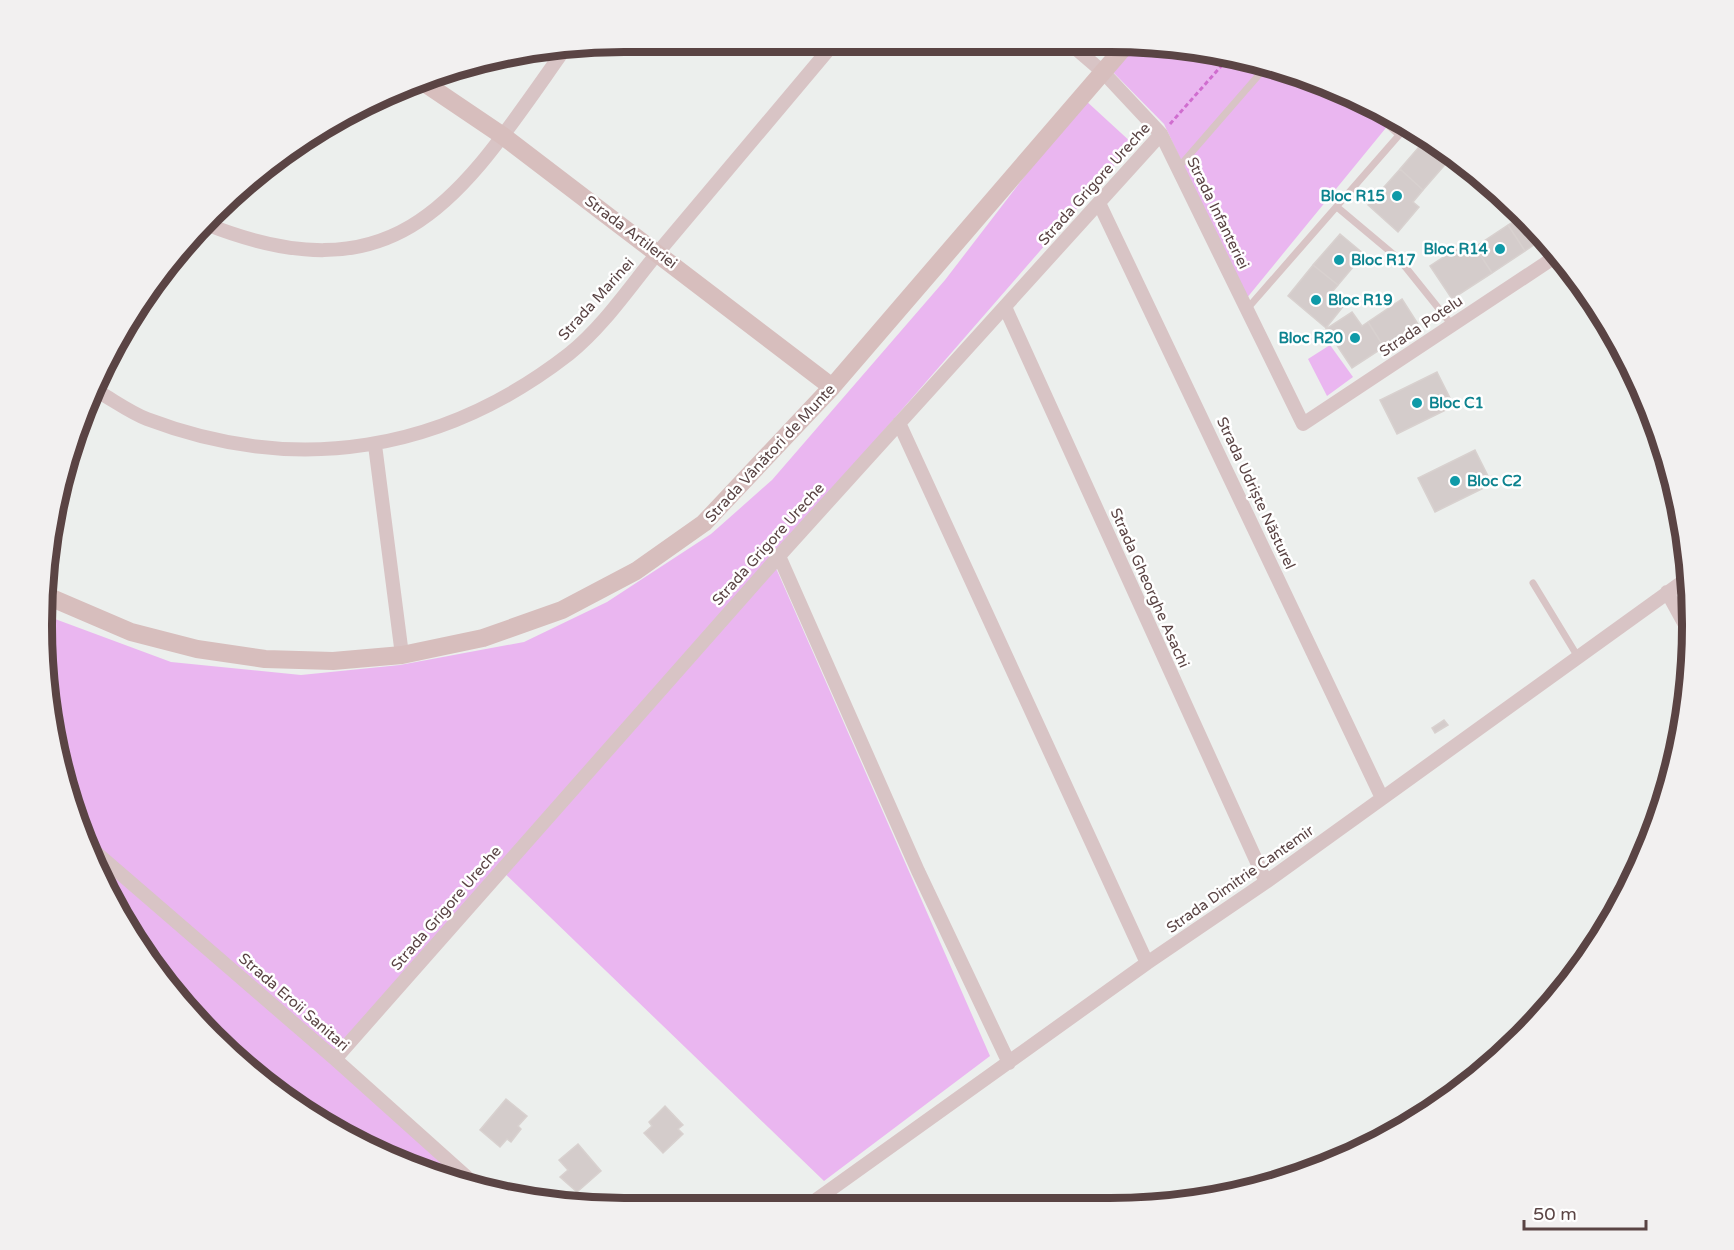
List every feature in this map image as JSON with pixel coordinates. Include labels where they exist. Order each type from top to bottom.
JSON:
[{"type":"street","name":"Strada Marinei","points":[[102,394],[146,418],[246,446],[307,450],[375,445],[448,423],[519,390],[570,353],[616,306],[658,252],[827,52]]},
{"type":"street","name":"Strada Infanteriei","points":[[1080,52],[1103,72],[1161,134],[1303,424]]},
{"type":"street","name":"Strada Vânători de Munte","points":[[53,599],[131,632],[197,649],[265,659],[333,661],[402,655],[483,638],[562,610],[636,571],[704,523],[832,387],[1120,53]]},
{"type":"street","points":[[214,226],[289,249],[338,251],[370,245],[410,228],[460,189],[503,136],[560,56]]},
{"type":"street","name":"Strada Artileriei","points":[[430,87],[503,136],[832,387]]},
{"type":"street","name":"Strada Grigore Ureche","points":[[336,1059],[779,556],[1161,134]]},
{"type":"street","name":"Strada Udriște Năsturel","points":[[1099,203],[1382,798]]},
{"type":"street","name":"Strada Potelu","points":[[1303,424],[1549,260]]},
{"type":"street","name":"Strada Gheorghe Asachi","points":[[1005,307],[1266,882]]},
{"type":"street","points":[[899,423],[1146,963]]},
{"type":"street","points":[[375,445],[402,655]]},
{"type":"street","points":[[779,556],[918,871],[1009,1063]]},
{"type":"street","name":"Strada Dimitrie Cantemir","points":[[819,1198],[1146,963],[1266,882],[1680,584]]},
{"type":"street","points":[[1667,592],[1682,619]]},
{"type":"street","name":"Strada Eroii Sanitari","points":[[103,858],[336,1059],[463,1174]]},
{"type":"lane","points":[[1178,168],[1260,73]]},
{"type":"lane","points":[[1389,126],[1399,135]]},
{"type":"lane","points":[[1247,310],[1401,133]]},
{"type":"lane","points":[[1337,207],[1399,260],[1452,325]]},
{"type":"lane","points":[[1533,583],[1578,657]]},
{"type":"path","name":"Strada Grigore Ureche","points":[[1161,134],[1223,64]]},
{"type":"shaded area","points":[[1122,53],[1184,57],[1221,64],[1293,83],[1328,96],[1388,125],[1246,299],[1164,124],[1109,68]]},
{"type":"shaded area","points":[[1084,99],[1133,144],[772,559],[990,1056],[824,1181],[497,866],[334,1062],[457,1172],[406,1154],[339,1121],[276,1079],[220,1030],[171,974],[149,943],[129,911],[96,844],[72,773],[64,737],[57,700],[52,618],[171,662],[301,675],[400,665],[524,642],[607,602],[711,534],[772,480],[945,280]]},
{"type":"shaded area","points":[[1330,345],[1353,377],[1327,396],[1308,359]]},
{"type":"building","points":[[1421,145],[1447,163],[1423,190],[1400,169]]},
{"type":"building","name":"Bloc R15","points":[[1400,169],[1423,190],[1413,202],[1419,207],[1398,232],[1368,205]]},
{"type":"building","points":[[1515,221],[1535,244],[1525,251],[1508,225]]},
{"type":"building","name":"Bloc R14","points":[[1508,225],[1525,251],[1492,273],[1475,247]]},
{"type":"building","name":"Bloc R17","points":[[1340,234],[1364,254],[1338,285],[1313,265]]},
{"type":"building","points":[[1475,247],[1492,273],[1452,299],[1430,266],[1457,248],[1462,256]]},
{"type":"building","name":"Bloc R19","points":[[1313,265],[1338,285],[1332,292],[1345,304],[1326,328],[1288,296]]},
{"type":"building","points":[[1402,299],[1418,324],[1384,347],[1368,322]]},
{"type":"building","name":"Bloc R20","points":[[1352,312],[1362,326],[1368,322],[1384,347],[1352,368],[1326,329]]},
{"type":"building","name":"Bloc C1","points":[[1437,372],[1454,406],[1397,434],[1380,400]]},
{"type":"building","name":"Bloc C2","points":[[1475,450],[1492,484],[1435,512],[1418,478]]},
{"type":"building","points":[[1444,720],[1448,725],[1435,733],[1432,728]]},
{"type":"building","points":[[506,1099],[527,1116],[518,1126],[521,1129],[511,1142],[507,1139],[500,1147],[480,1130]]},
{"type":"building","points":[[665,1106],[683,1125],[678,1129],[683,1134],[663,1153],[644,1133],[652,1126],[649,1122]]},
{"type":"building","points":[[578,1144],[601,1171],[577,1192],[560,1177],[568,1170],[559,1160]]},
{"type":"place","name":"Bloc R15","points":[[1397,196]]},
{"type":"place","name":"Bloc R14","points":[[1500,249]]},
{"type":"place","name":"Bloc R17","points":[[1339,260]]},
{"type":"place","name":"Bloc R19","points":[[1316,300]]},
{"type":"place","name":"Bloc R20","points":[[1355,338]]},
{"type":"place","name":"Bloc C1","points":[[1417,403]]},
{"type":"place","name":"Bloc C2","points":[[1455,481]]}]
